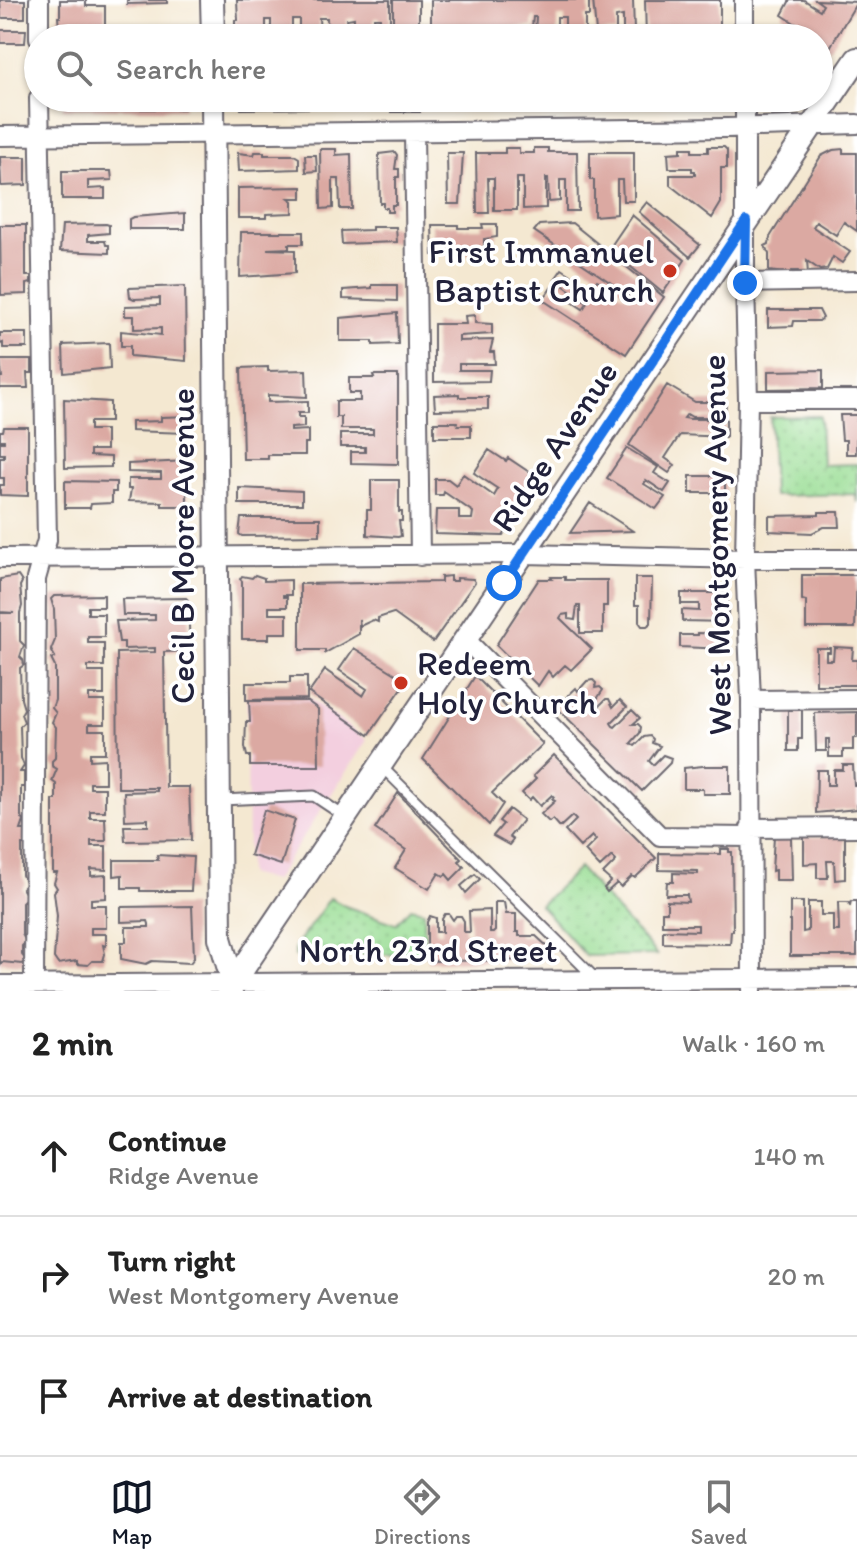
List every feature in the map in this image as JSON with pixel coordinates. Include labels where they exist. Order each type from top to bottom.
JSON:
[{"type":"street","points":[[39,0],[39,24]]},
{"type":"street","points":[[212,0],[213,24]]},
{"type":"street","points":[[744,0],[744,24]]},
{"type":"street","name":"Ridge Avenue","points":[[833,95],[857,61]]},
{"type":"street","points":[[34,984],[36,579],[47,540],[39,112]]},
{"type":"street","name":"Cecil B Moore Avenue","points":[[213,112],[220,938],[231,988]]},
{"type":"street","name":"West Montgomery Avenue","points":[[745,112],[748,400],[745,559],[751,700],[752,985]]},
{"type":"street","name":"Ridge Avenue","points":[[231,988],[821,112]]},
{"type":"street","points":[[0,136],[746,128],[857,124]]},
{"type":"street","points":[[414,132],[420,556]]},
{"type":"street","points":[[745,283],[857,281]]},
{"type":"street","points":[[748,400],[857,400]]},
{"type":"street","points":[[0,558],[524,554],[857,559]]},
{"type":"street","points":[[466,640],[660,836],[857,827]]},
{"type":"street","points":[[751,700],[857,699]]},
{"type":"street","name":"North 23rd Street","points":[[0,985],[231,988],[598,981],[752,985],[857,978]]},
{"type":"lane","points":[[381,766],[598,981]]},
{"type":"lane","points":[[218,800],[314,796],[347,818]]},
{"type":"shaded area","points":[[310,699],[367,740],[274,881],[248,874],[247,700]]},
{"type":"green space","points":[[820,416],[822,465],[857,464],[857,503],[856,494],[773,496],[770,417]]},
{"type":"green space","points":[[579,868],[657,955],[586,956],[540,905]]},
{"type":"green space","points":[[330,898],[396,924],[410,908],[424,911],[425,954],[295,956],[295,947]]},
{"type":"building","points":[[0,0],[25,0],[25,18],[1,18]]},
{"type":"building","points":[[60,0],[86,0],[86,6],[105,6],[105,24],[59,24]]},
{"type":"building","points":[[127,0],[167,0],[167,3],[127,4]]},
{"type":"building","points":[[237,0],[390,0],[390,24],[380,24],[380,18],[374,18],[374,24],[354,24],[354,18],[347,19],[347,24],[327,24],[327,18],[319,18],[319,24],[299,24],[299,19],[292,19],[292,24],[271,24],[271,20],[266,20],[266,24],[235,24],[238,20]]},
{"type":"building","points":[[393,0],[419,0],[419,24],[393,24]]},
{"type":"building","points":[[431,0],[589,0],[589,16],[585,16],[585,24],[565,24],[565,17],[557,17],[557,24],[536,24],[536,17],[533,17],[532,24],[431,24]]},
{"type":"building","points":[[593,0],[633,0],[634,24],[623,24],[623,16],[616,17],[616,24],[595,24]]},
{"type":"building","points":[[645,0],[720,0],[720,24],[646,24]]},
{"type":"building","points":[[790,0],[804,0],[820,10],[823,5],[816,0],[857,2],[833,42],[833,24],[796,24],[782,15]]},
{"type":"building","points":[[0,30],[24,30],[24,43],[1,43]]},
{"type":"building","points":[[708,147],[724,147],[727,150],[727,168],[721,168],[721,203],[712,218],[670,185],[670,175],[695,175],[695,171],[692,168],[669,168],[668,153],[681,152],[681,148],[708,152]]},
{"type":"building","points":[[505,148],[519,148],[519,153],[534,153],[534,148],[548,148],[548,152],[577,152],[578,211],[566,211],[566,180],[560,180],[560,201],[549,202],[548,178],[546,208],[523,209],[523,178],[517,178],[517,210],[494,210],[494,178],[488,178],[489,213],[477,213],[476,153],[505,153]]},
{"type":"building","points":[[320,149],[336,149],[336,155],[351,154],[352,209],[340,209],[339,179],[333,179],[333,208],[321,209]]},
{"type":"building","points":[[843,149],[843,153],[857,153],[857,231],[844,222],[836,235],[816,222],[813,227],[850,252],[842,263],[833,257],[827,269],[820,270],[807,261],[808,274],[769,271],[769,254],[765,246],[769,244],[770,237],[821,156]]},
{"type":"building","points":[[255,152],[294,155],[299,158],[299,169],[239,171],[238,153],[254,155]]},
{"type":"building","points":[[395,152],[395,169],[399,169],[396,205],[392,205],[392,212],[387,212],[387,208],[380,203],[379,154]]},
{"type":"building","points":[[590,152],[634,152],[634,201],[623,201],[622,180],[617,180],[617,214],[594,216]]},
{"type":"building","points":[[447,153],[463,153],[460,204],[448,204]]},
{"type":"building","points":[[305,155],[316,155],[317,171],[306,172]]},
{"type":"building","points":[[0,157],[26,157],[26,185],[1,186]]},
{"type":"building","points":[[62,171],[111,171],[112,180],[88,181],[88,189],[105,188],[105,199],[62,199]]},
{"type":"building","points":[[302,187],[302,198],[289,198],[293,201],[293,213],[266,214],[266,218],[238,218],[238,188]]},
{"type":"building","points":[[647,202],[700,245],[690,257],[639,212]]},
{"type":"building","points":[[185,213],[185,229],[129,229],[129,219],[133,217]]},
{"type":"building","points":[[632,215],[685,260],[663,293],[609,249]]},
{"type":"building","points":[[572,223],[664,297],[626,354],[543,300],[551,288],[583,309],[587,303],[555,279],[562,269],[591,288],[597,280],[629,295],[534,231],[539,225]]},
{"type":"building","points":[[482,224],[497,224],[497,237],[484,239],[484,250],[473,251],[473,254],[433,255],[432,225],[483,228]]},
{"type":"building","points":[[0,225],[26,225],[26,276],[31,276],[27,294],[1,295]]},
{"type":"building","points":[[62,225],[109,225],[109,233],[88,235],[88,241],[105,241],[109,245],[109,253],[60,251]]},
{"type":"building","points":[[372,227],[396,227],[397,242],[342,244],[341,231],[372,230]]},
{"type":"building","points":[[241,232],[303,232],[303,244],[267,249],[295,250],[295,273],[240,277]]},
{"type":"building","points":[[372,285],[397,285],[397,301],[343,299],[343,290],[372,288]]},
{"type":"building","points":[[185,286],[186,361],[130,356],[130,346],[121,346],[121,331],[161,335],[161,328],[134,329],[134,316],[125,316],[125,306],[160,305],[160,298],[134,299],[130,297],[129,288]]},
{"type":"building","points":[[768,310],[819,310],[823,318],[819,321],[794,321],[793,326],[768,327]]},
{"type":"building","points":[[397,313],[398,344],[340,341],[340,318]]},
{"type":"building","points":[[475,315],[475,323],[492,324],[492,334],[459,336],[459,341],[493,340],[490,352],[494,352],[495,364],[459,364],[459,370],[490,370],[489,381],[434,382],[434,324],[466,324],[465,316]]},
{"type":"building","points":[[0,333],[27,333],[27,348],[3,348]]},
{"type":"building","points":[[109,343],[110,368],[64,373],[63,345]]},
{"type":"building","points":[[0,360],[32,360],[32,373],[27,373],[28,388],[0,388]]},
{"type":"building","points":[[268,367],[268,371],[306,370],[307,397],[268,395],[268,402],[308,401],[308,413],[298,413],[298,417],[304,417],[304,427],[291,428],[291,431],[308,430],[305,455],[243,459],[241,368]]},
{"type":"building","points":[[823,370],[823,388],[768,389],[768,371]]},
{"type":"building","points":[[373,375],[398,375],[398,464],[351,463],[351,452],[365,452],[365,447],[340,447],[340,434],[373,434],[373,429],[341,429],[341,417],[336,417],[336,401],[360,401],[360,393],[349,393],[349,378],[374,378]]},
{"type":"building","points":[[667,385],[695,402],[726,402],[725,417],[692,417],[687,414],[684,418],[726,419],[726,437],[680,435],[665,458],[675,465],[669,473],[629,445]]},
{"type":"building","points":[[459,394],[459,397],[488,397],[488,409],[435,410],[434,395]]},
{"type":"building","points":[[64,399],[110,402],[110,422],[90,422],[90,430],[106,430],[106,450],[90,450],[90,456],[111,457],[111,467],[65,468]]},
{"type":"building","points":[[840,415],[857,415],[856,454],[846,454]]},
{"type":"building","points":[[191,416],[191,431],[187,433],[131,431],[131,422]]},
{"type":"building","points":[[434,422],[471,425],[471,437],[434,437]]},
{"type":"building","points":[[4,427],[28,427],[28,496],[0,495],[4,478],[0,478],[0,457],[4,454],[0,454],[0,442],[4,440],[0,440],[0,431]]},
{"type":"building","points":[[627,448],[658,467],[654,473],[670,483],[664,492],[646,480],[644,484],[665,497],[656,509],[607,478]]},
{"type":"building","points":[[489,450],[506,461],[508,458],[541,480],[503,536],[435,534],[436,510],[459,510],[459,519],[472,519],[473,512],[444,492],[443,495],[435,495],[435,479],[448,479],[456,485],[463,474],[494,496],[498,489],[474,473]]},
{"type":"building","points":[[187,461],[187,506],[129,501],[131,489],[128,489],[128,479],[161,479],[161,473],[128,472],[128,464]]},
{"type":"building","points":[[690,476],[725,476],[725,493],[690,493]]},
{"type":"building","points":[[371,480],[399,480],[401,536],[367,535]]},
{"type":"building","points":[[65,481],[116,482],[116,492],[112,492],[112,503],[91,504],[90,508],[65,508]]},
{"type":"building","points":[[239,488],[302,491],[302,504],[239,504]]},
{"type":"building","points":[[590,503],[633,531],[570,533]]},
{"type":"building","points":[[819,512],[839,512],[840,527],[824,527],[812,533],[769,531],[769,516],[819,515]]},
{"type":"building","points":[[241,518],[320,518],[320,535],[242,536],[239,534]]},
{"type":"building","points":[[255,575],[264,578],[264,581],[291,580],[291,595],[283,595],[287,597],[287,607],[269,607],[269,614],[287,614],[287,633],[269,633],[269,639],[242,639],[240,579]]},
{"type":"building","points":[[802,575],[857,575],[855,628],[806,628]]},
{"type":"building","points":[[18,576],[22,582],[20,641],[24,645],[20,657],[24,665],[20,668],[24,709],[21,714],[24,722],[20,726],[24,766],[20,772],[24,772],[21,817],[24,821],[21,830],[25,830],[22,875],[26,884],[22,888],[26,898],[22,902],[22,934],[26,942],[22,946],[25,959],[22,964],[2,962],[0,965],[0,613],[14,613],[0,612],[0,579]]},
{"type":"building","points":[[450,576],[450,581],[457,581],[457,578],[473,579],[475,582],[433,642],[393,613],[378,618],[378,622],[373,620],[360,626],[359,619],[359,634],[325,653],[325,650],[300,650],[300,584],[441,582],[441,577]]},
{"type":"building","points":[[635,578],[652,578],[651,623],[647,626],[639,622],[639,605],[635,605]]},
{"type":"building","points":[[539,579],[607,580],[607,606],[603,606],[603,633],[580,633],[580,606],[577,606],[575,620],[568,619],[568,614],[562,615],[560,618],[592,649],[571,670],[565,665],[553,677],[548,671],[538,686],[496,645]]},
{"type":"building","points":[[681,593],[728,593],[728,622],[682,621],[682,610],[699,611],[699,604],[681,604]]},
{"type":"building","points":[[104,595],[104,607],[88,607],[88,614],[104,614],[104,637],[88,637],[88,643],[104,643],[104,666],[88,666],[88,672],[104,672],[104,695],[89,695],[89,701],[105,701],[105,724],[89,724],[89,730],[105,730],[105,753],[90,753],[90,760],[105,759],[105,783],[90,783],[90,788],[105,788],[105,811],[90,811],[90,818],[105,818],[106,841],[91,841],[91,846],[106,846],[106,870],[91,869],[91,876],[106,875],[106,898],[91,899],[91,905],[106,905],[106,928],[91,928],[91,934],[106,934],[106,946],[103,945],[103,961],[92,961],[88,965],[77,964],[77,961],[58,964],[54,958],[57,916],[54,892],[57,888],[54,883],[57,873],[53,873],[53,800],[56,800],[56,784],[52,781],[57,769],[52,766],[56,727],[52,722],[56,713],[52,708],[55,700],[55,667],[51,659],[55,657],[51,650],[55,640],[51,599],[54,596]]},
{"type":"building","points":[[186,598],[190,651],[164,652],[166,787],[189,787],[191,840],[125,841],[124,826],[148,826],[148,819],[125,820],[124,792],[157,791],[157,788],[118,788],[117,653],[155,652],[155,648],[124,649],[124,642],[119,642],[116,621],[155,620],[155,615],[123,615],[122,599]]},
{"type":"building","points":[[727,634],[727,649],[680,647],[680,635]]},
{"type":"building","points":[[834,647],[853,648],[852,660],[857,660],[857,685],[816,685],[816,648],[830,648],[830,652],[826,652],[826,660],[833,660]]},
{"type":"building","points":[[354,648],[407,681],[369,735],[309,693],[325,670],[363,696],[367,689],[339,670]]},
{"type":"building","points":[[475,676],[543,744],[492,793],[503,804],[489,825],[423,759]]},
{"type":"building","points":[[290,677],[307,677],[307,699],[246,700],[246,683],[290,683]]},
{"type":"building","points":[[593,680],[595,688],[603,690],[593,705],[596,709],[606,699],[613,707],[620,700],[627,707],[611,723],[613,726],[632,710],[640,718],[633,724],[641,727],[631,743],[635,746],[644,737],[650,736],[652,743],[660,746],[649,761],[653,765],[663,755],[671,758],[670,763],[642,791],[556,707],[576,688],[578,691],[587,681]]},
{"type":"building","points":[[249,701],[307,701],[318,709],[319,766],[250,766],[250,756],[247,756],[245,747],[246,722],[250,722]]},
{"type":"building","points":[[788,710],[802,710],[802,739],[798,739],[798,751],[788,751]]},
{"type":"building","points":[[857,712],[857,738],[853,738],[853,750],[843,750],[843,757],[829,757],[829,739],[826,739],[826,751],[816,751],[815,713]]},
{"type":"building","points":[[554,755],[656,858],[621,887],[617,883],[607,892],[604,888],[611,881],[603,874],[616,861],[612,856],[600,867],[585,851],[596,840],[592,836],[580,847],[565,831],[576,820],[572,816],[560,827],[553,819],[549,822],[541,814],[555,801],[552,795],[540,806],[532,797],[529,800],[522,793],[536,779],[533,776]]},
{"type":"building","points":[[843,765],[853,765],[857,809],[816,813],[817,770],[827,770],[827,785],[834,785],[834,770],[843,770]]},
{"type":"building","points":[[730,766],[730,794],[703,794],[703,789],[684,789],[684,768]]},
{"type":"building","points":[[398,793],[461,859],[459,861],[464,867],[451,880],[446,874],[439,873],[429,889],[395,868],[406,850],[375,829]]},
{"type":"building","points":[[509,809],[523,820],[509,837],[513,840],[509,845],[493,836],[503,824],[499,821]]},
{"type":"building","points":[[264,810],[295,820],[281,865],[250,855]]},
{"type":"building","points":[[774,836],[791,837],[792,880],[775,880],[775,870],[772,871]]},
{"type":"building","points":[[804,837],[845,837],[845,879],[835,880],[834,861],[827,861],[828,878],[817,878],[817,863],[804,864]]},
{"type":"building","points":[[721,849],[732,852],[733,931],[730,944],[663,943],[663,930],[698,931],[698,925],[662,925],[662,912],[667,912],[667,901],[688,902],[687,895],[666,895],[667,882],[673,882],[673,873],[698,874],[698,871],[659,870],[659,853],[721,854]]},
{"type":"building","points":[[157,855],[193,857],[191,891],[122,888],[122,875],[114,876],[114,860],[158,860]]},
{"type":"building","points":[[475,874],[480,879],[466,893],[461,886]]},
{"type":"building","points":[[851,901],[857,901],[857,956],[790,956],[790,902],[803,902],[803,932],[808,931],[808,902],[821,902],[821,915],[833,915],[833,931],[839,931],[838,902],[848,902],[850,905]]},
{"type":"building","points":[[495,902],[504,902],[506,914],[516,914],[516,932],[519,936],[536,936],[550,949],[551,960],[427,961],[427,922],[430,916],[436,918],[436,932],[442,932],[442,919],[449,914],[453,920],[461,916],[464,932],[470,932],[469,911],[490,910],[490,933],[493,933]]},
{"type":"building","points":[[192,906],[194,958],[190,963],[152,961],[146,964],[121,959],[121,942],[126,942],[126,927],[149,927],[149,924],[148,921],[121,922],[121,907]]},
{"type":"place","name":"First Immanuel Baptist Church","points":[[670,271]]},
{"type":"place","name":"Redeem Holy Church","points":[[401,683]]},
{"type":"route","points":[[504,583],[746,221],[745,283]]}]
